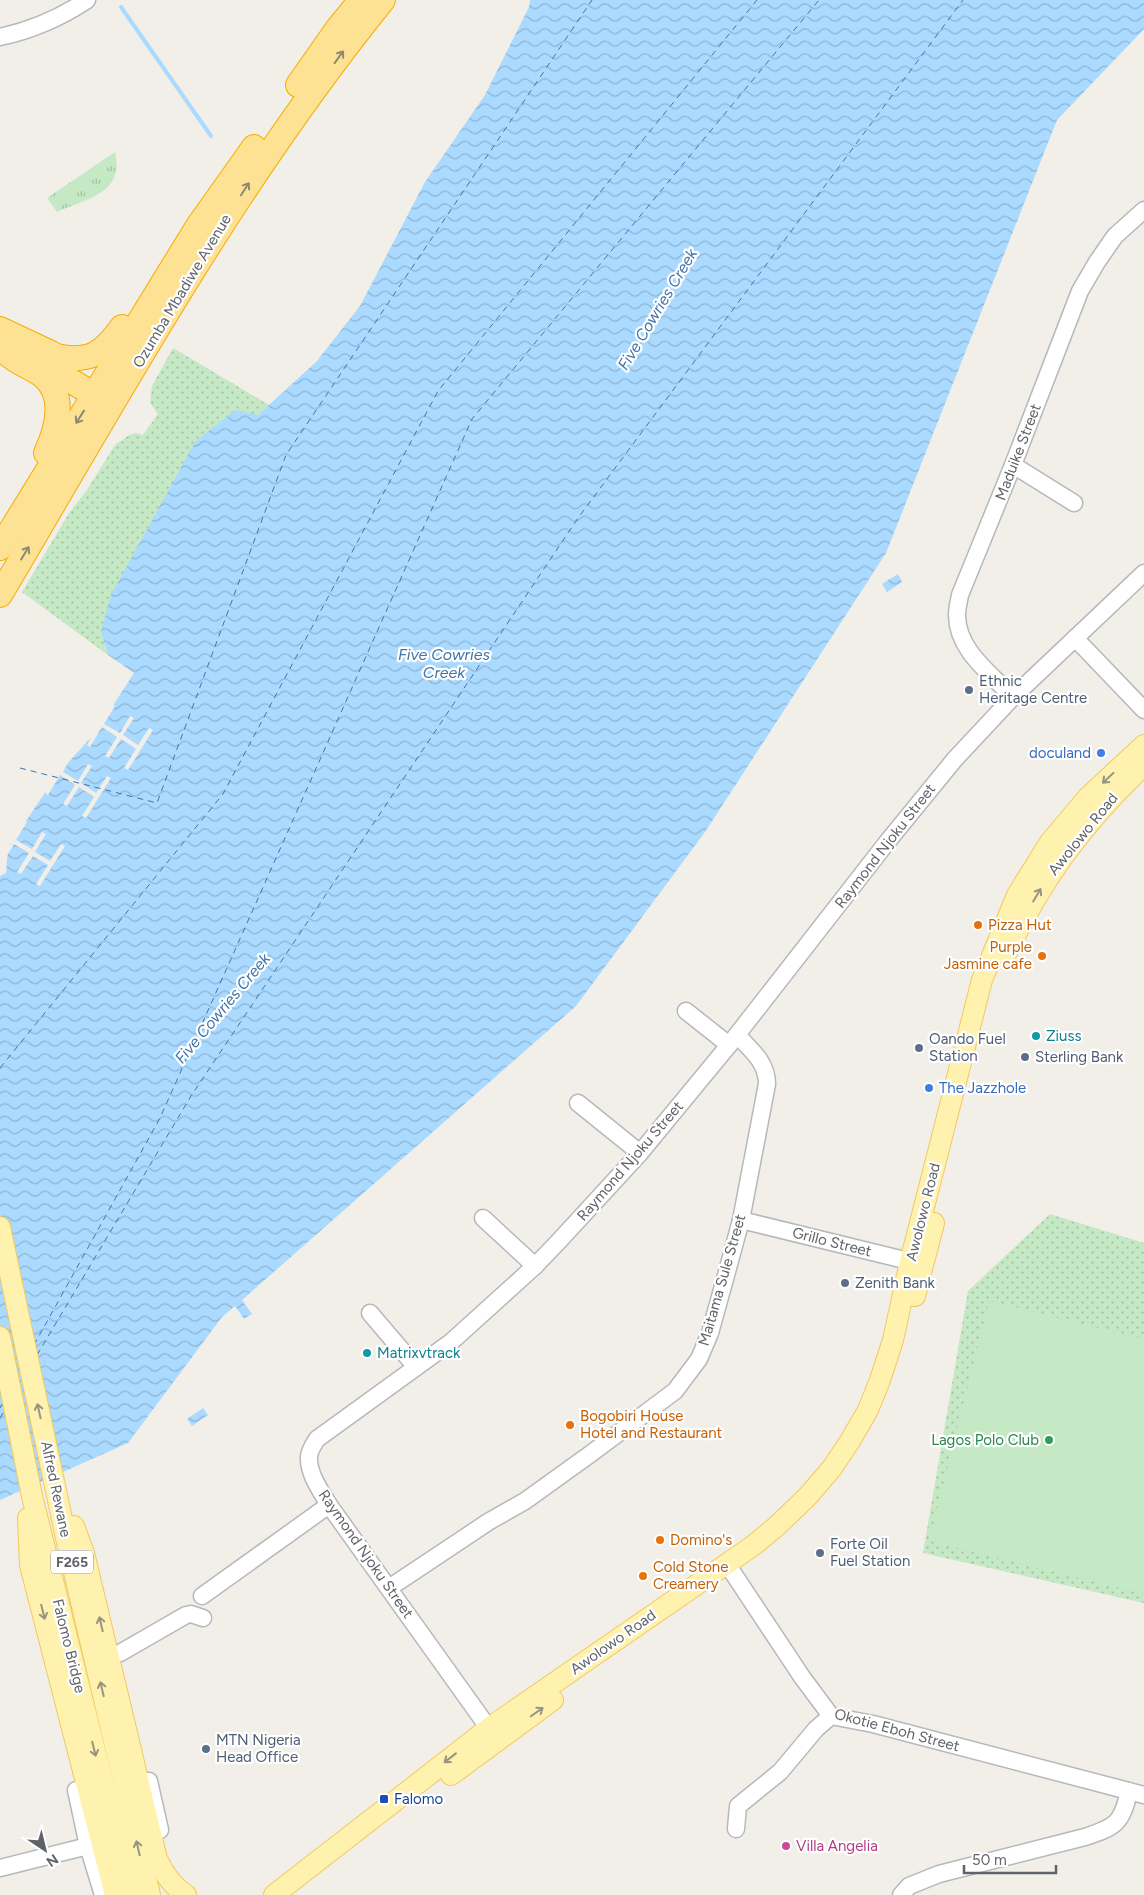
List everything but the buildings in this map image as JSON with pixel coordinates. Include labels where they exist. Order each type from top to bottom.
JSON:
[{"type":"highway","name":"Ozumba Mbadiwe Avenue","points":[[0,595],[106,394],[198,226],[338,28],[361,0]]},
{"type":"highway","name":"Ozumba Mbadiwe Avenue","points":[[0,548],[32,495],[106,394],[278,139],[383,0]]},
{"type":"highway","points":[[56,356],[72,359],[87,358],[108,345],[152,282],[198,226]]},
{"type":"highway","points":[[0,329],[56,356],[106,394]]},
{"type":"highway","points":[[0,347],[16,350],[28,355],[106,394]]},
{"type":"highway","points":[[0,347],[18,362],[43,375],[54,391],[57,400],[56,427],[38,472],[32,495]]},
{"type":"main road","name":"Awolowo Road","points":[[274,1895],[493,1734],[730,1569],[759,1556],[807,1514],[828,1491],[853,1454],[877,1408],[896,1362],[982,980],[1017,895],[1050,842],[1088,797],[1144,745]]},
{"type":"main road","name":"Awolowo Road","points":[[917,1263],[992,989],[1004,958],[1034,900],[1063,855],[1090,820],[1144,765]]},
{"type":"main road","name":"Alfred Rewane","points":[[0,1227],[66,1538],[150,1895]]},
{"type":"main road","name":"Falomo Bridge","points":[[0,1337],[25,1464],[131,1895]]},
{"type":"main road","points":[[50,1460],[84,1554],[157,1859],[163,1872],[180,1891]]},
{"type":"main road","points":[[25,1464],[30,1565],[115,1895]]},
{"type":"main road","name":"Awolowo Road","points":[[295,1895],[493,1734]]},
{"type":"street","points":[[0,37],[45,24],[71,11],[87,0]]},
{"type":"street","name":"Maduike Street","points":[[1013,697],[963,644],[958,629],[957,614],[960,595],[1013,465],[1080,291],[1116,236],[1144,210]]},
{"type":"street","points":[[1013,465],[1074,503]]},
{"type":"street","name":"Raymond Njoku Street","points":[[493,1734],[329,1505],[311,1470],[309,1457],[317,1439],[451,1342],[535,1266],[640,1153],[733,1040],[955,759],[1013,697],[1144,573]]},
{"type":"street","points":[[1075,638],[1144,710]]},
{"type":"street","name":"Maitama Sule Street","points":[[389,1588],[488,1522],[525,1500],[589,1455],[675,1391],[699,1359],[710,1333],[741,1220],[763,1108],[767,1072],[757,1056],[686,1011]]},
{"type":"street","points":[[578,1103],[640,1153]]},
{"type":"street","points":[[483,1218],[535,1266]]},
{"type":"street","name":"Grillo Street","points":[[741,1220],[917,1263]]},
{"type":"street","points":[[370,1312],[416,1367]]},
{"type":"street","points":[[202,1596],[329,1505]]},
{"type":"street","name":"Okotie Eboh Street","points":[[730,1569],[791,1661],[831,1716],[873,1724],[1136,1793],[1119,1820],[1108,1829],[1085,1837],[939,1874],[907,1892]]},
{"type":"street","points":[[120,1652],[186,1615],[192,1614],[203,1618]]},
{"type":"street","points":[[736,1829],[738,1806],[780,1772],[816,1728],[831,1716]]},
{"type":"street","points":[[149,1781],[180,1891]]},
{"type":"street","points":[[76,1790],[88,1846],[103,1895]]},
{"type":"street","points":[[0,1868],[88,1846]]},
{"type":"green space","points":[[115,152],[117,166],[115,177],[109,185],[92,198],[57,212],[47,198]]},
{"type":"green space","points":[[173,348],[269,405],[258,415],[101,632],[108,655],[22,592],[69,513],[87,490],[115,445],[129,435],[136,433],[143,435],[158,414],[150,403],[152,386]]},
{"type":"green space","name":"Lagos Polo Club","points":[[1050,1214],[1144,1243],[1144,1603],[923,1553],[968,1291]]},
{"type":"green space","name":"Lagos Polo Club","points":[[989,1301],[1144,1339],[1144,1594],[929,1541]]},
{"type":"water","name":"Five Cowries Creek","points":[[530,0],[1144,0],[1144,29],[1057,120],[886,553],[705,832],[576,1006],[242,1300],[252,1314],[244,1319],[235,1306],[222,1317],[128,1443],[0,1500],[0,876],[6,873],[8,848],[56,776],[96,732],[134,673],[108,655],[101,632],[111,595],[195,442],[235,410],[258,415],[317,361],[360,306],[425,182],[485,95],[529,7]]},
{"type":"water","points":[[898,574],[902,582],[887,592],[882,584]]},
{"type":"water","points":[[203,1408],[208,1415],[192,1426],[187,1419]]},
{"type":"pier","points":[[111,704],[115,706],[104,724],[120,733],[130,716],[134,718],[123,735],[138,745],[149,728],[153,730],[128,770],[124,768],[136,749],[121,739],[109,758],[105,756],[117,737],[102,727],[90,747],[87,745]]},
{"type":"pier","points":[[73,754],[63,772],[78,781],[88,764],[92,766],[81,783],[96,793],[107,776],[111,778],[86,818],[82,816],[94,797],[79,787],[67,806],[63,804],[75,785],[60,775],[48,795],[45,792],[58,770]]},
{"type":"pier","points":[[24,820],[27,822],[16,840],[32,849],[42,832],[46,834],[35,852],[50,861],[61,844],[65,846],[40,886],[36,884],[48,865],[33,856],[21,874],[17,872],[29,853],[14,844],[5,859],[5,849],[10,841],[9,846],[11,844]]},
{"type":"waterway","points":[[121,7],[211,136]]},
{"type":"ferry route","points":[[20,768],[157,803],[286,455],[592,0]]},
{"type":"ferry route","points":[[0,1068],[223,794],[438,391],[757,0]]},
{"type":"ferry route","points":[[34,1345],[160,1118],[472,419],[819,0]]},
{"type":"ferry route","points":[[37,1355],[191,1096],[578,518],[963,0]]},
{"type":"ferry route","points":[[0,1408],[4,1402]]},
{"type":"ferry route","points":[[0,1418],[5,1410]]},
{"type":"place","name":"Ethnic Heritage Centre","points":[[969,690]]},
{"type":"place","name":"doculand","points":[[1101,753]]},
{"type":"place","name":"Pizza Hut","points":[[978,925]]},
{"type":"place","name":"Purple Jasmine cafe","points":[[1042,956]]},
{"type":"place","name":"Ziuss","points":[[1036,1036]]},
{"type":"place","name":"Oando Fuel Station","points":[[919,1048]]},
{"type":"place","name":"Sterling Bank","points":[[1025,1057]]},
{"type":"place","name":"The Jazzhole","points":[[929,1088]]},
{"type":"place","name":"Zenith Bank","points":[[845,1283]]},
{"type":"place","name":"Matrixvtrack","points":[[367,1353]]},
{"type":"place","name":"Bogobiri House Hotel and Restaurant","points":[[570,1425]]},
{"type":"place","name":"Lagos Polo Club","points":[[1049,1440]]},
{"type":"place","name":"Domino's","points":[[660,1540]]},
{"type":"place","name":"Forte Oil Fuel Station","points":[[820,1553]]},
{"type":"place","name":"Cold Stone Creamery","points":[[643,1576]]},
{"type":"place","name":"MTN Nigeria Head Office","points":[[206,1749]]},
{"type":"place","name":"Falomo","points":[[384,1799]]},
{"type":"place","name":"Villa Angelia","points":[[786,1846]]}]
